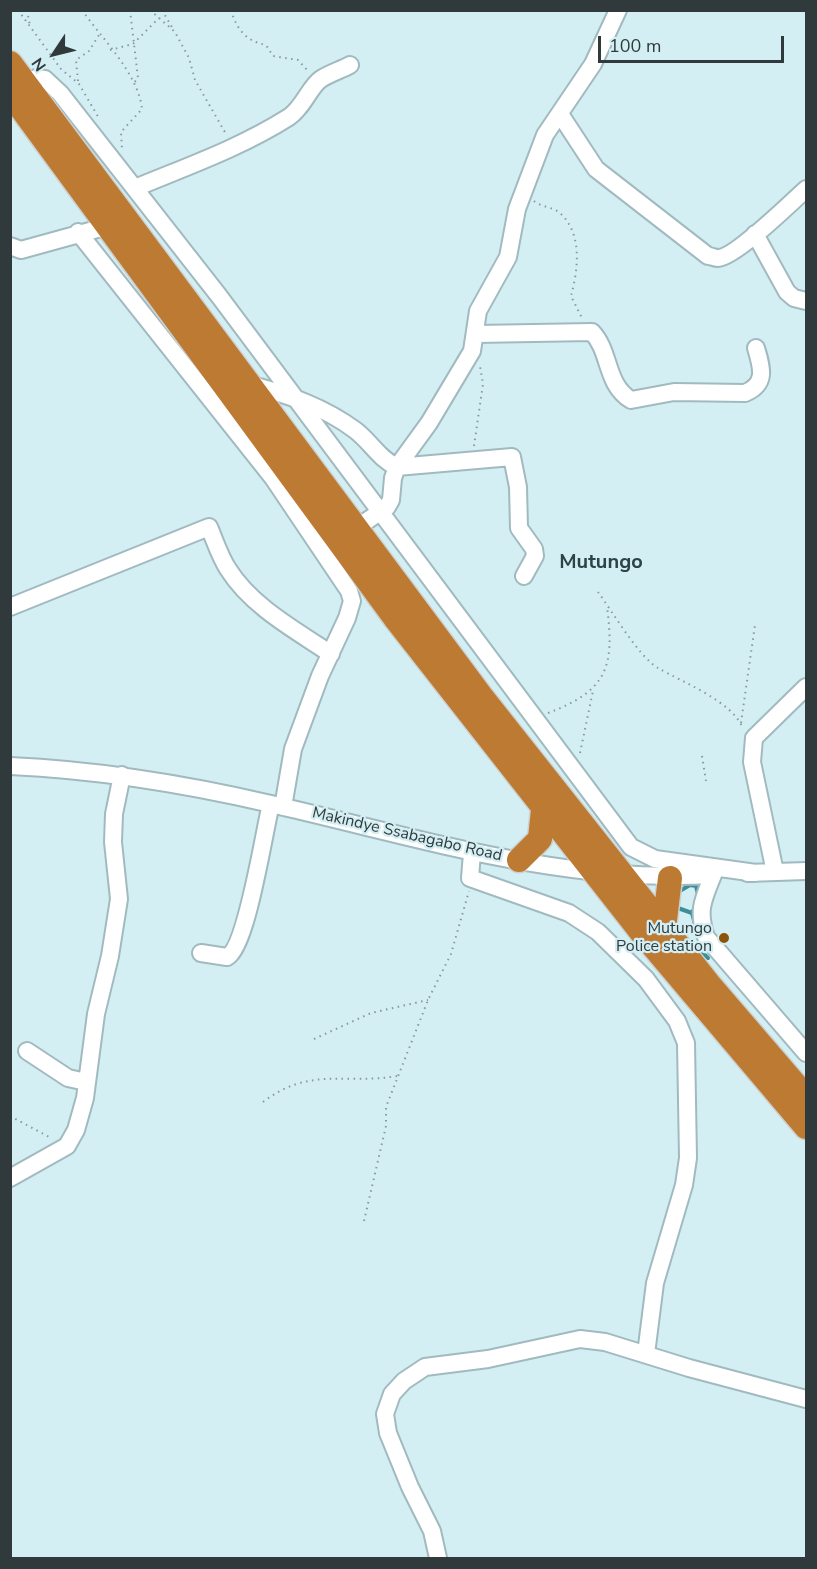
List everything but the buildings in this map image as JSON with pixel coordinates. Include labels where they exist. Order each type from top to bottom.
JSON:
[{"type":"highway","points":[[10,63],[19,89],[108,226],[346,552],[543,810],[664,928],[807,1097]]},
{"type":"highway","points":[[19,89],[252,385],[608,873],[642,933],[807,1127]]},
{"type":"highway","points":[[519,860],[540,839],[543,810]]},
{"type":"highway","points":[[664,928],[670,878]]},
{"type":"street","points":[[355,529],[380,513],[391,500],[393,478],[397,467],[429,423],[472,351],[478,311],[512,246],[517,209],[545,135],[593,64],[618,10]]},
{"type":"street","points":[[135,188],[234,147],[292,115],[320,80],[350,65]]},
{"type":"street","points":[[19,89],[36,78],[45,79],[60,93],[293,396],[631,847],[655,859],[756,873]]},
{"type":"street","points":[[560,114],[596,169],[708,256],[718,258],[726,255],[755,234],[807,189]]},
{"type":"street","points":[[10,246],[21,250],[78,232],[108,226]]},
{"type":"street","points":[[78,232],[273,478],[349,591],[351,607],[293,749],[239,943],[235,952],[227,957],[201,953]]},
{"type":"street","points":[[755,234],[787,292],[794,298],[807,301]]},
{"type":"street","points":[[476,334],[592,332],[601,345],[614,383],[621,393],[631,400],[674,392],[745,393],[754,389],[761,380],[762,369],[756,348]]},
{"type":"street","points":[[252,385],[293,396],[355,430],[384,459],[397,467],[509,456],[515,460],[519,528],[534,549],[535,556],[524,576]]},
{"type":"street","points":[[10,607],[209,527],[226,567],[237,581],[280,620],[331,654]]},
{"type":"street","points":[[775,872],[752,755],[753,738],[807,687]]},
{"type":"street","name":"Makindye Ssabagabo Road","points":[[10,766],[122,775],[277,806],[472,853],[608,873],[670,878],[807,871]]},
{"type":"street","points":[[10,1178],[67,1146],[76,1130],[119,899],[113,842],[114,814],[122,775]]},
{"type":"street","points":[[472,853],[470,878],[569,913],[598,933],[646,979],[677,1022],[686,1043],[688,1158],[684,1185],[655,1283],[646,1354]]},
{"type":"street","points":[[713,875],[701,907],[701,922],[706,938],[807,1053]]},
{"type":"street","points":[[27,1051],[68,1078],[86,1082]]},
{"type":"street","points":[[438,1558],[432,1531],[388,1433],[385,1414],[392,1394],[404,1381],[425,1367],[488,1359],[580,1339],[646,1354],[700,1371],[807,1399]]},
{"type":"path","points":[[18,10],[61,69],[79,84],[102,123]]},
{"type":"path","points":[[27,10],[30,28]]},
{"type":"path","points":[[82,10],[141,98],[142,109],[121,132],[124,155]]},
{"type":"path","points":[[130,10],[138,78],[133,84]]},
{"type":"path","points":[[150,10],[175,32]]},
{"type":"path","points":[[162,10],[189,58],[195,80],[234,147]]},
{"type":"path","points":[[231,10],[242,34],[251,42],[266,45],[273,56],[298,60],[308,71],[314,88]]},
{"type":"path","points":[[110,50],[133,44],[159,18]]},
{"type":"path","points":[[79,84],[76,60],[89,51],[99,35]]},
{"type":"path","points":[[114,142],[122,147]]},
{"type":"path","points":[[526,182],[530,196],[537,204],[560,213],[571,228],[577,250],[577,274],[572,296],[579,315],[592,332]]},
{"type":"path","points":[[471,461],[480,418],[483,384],[480,363],[472,351]]},
{"type":"path","points":[[598,592],[655,666],[723,705],[741,723],[752,755]]},
{"type":"path","points":[[576,776],[593,691],[604,674],[611,634],[607,604]]},
{"type":"path","points":[[741,723],[756,625]]},
{"type":"path","points":[[528,711],[546,714],[570,705],[593,691]]},
{"type":"path","points":[[702,756],[706,781]]},
{"type":"path","points":[[364,1221],[386,1126],[386,1107],[396,1076],[428,1000],[451,954],[468,897],[470,878]]},
{"type":"path","points":[[314,1039],[371,1013],[428,1000]]},
{"type":"path","points":[[263,1102],[282,1088],[299,1082],[331,1078],[370,1081],[396,1076]]},
{"type":"path","points":[[10,1116],[67,1146]]},
{"type":"waterway","points":[[678,892],[690,885],[696,886],[698,894]]},
{"type":"waterway","points":[[675,907],[692,913]]},
{"type":"waterway","points":[[695,907],[692,913],[696,928]]},
{"type":"waterway","points":[[689,940],[708,958]]},
{"type":"place","name":"Mutungo Police station","points":[[724,938]]},
{"type":"district","name":"Mutungo","points":[[601,563]]}]
